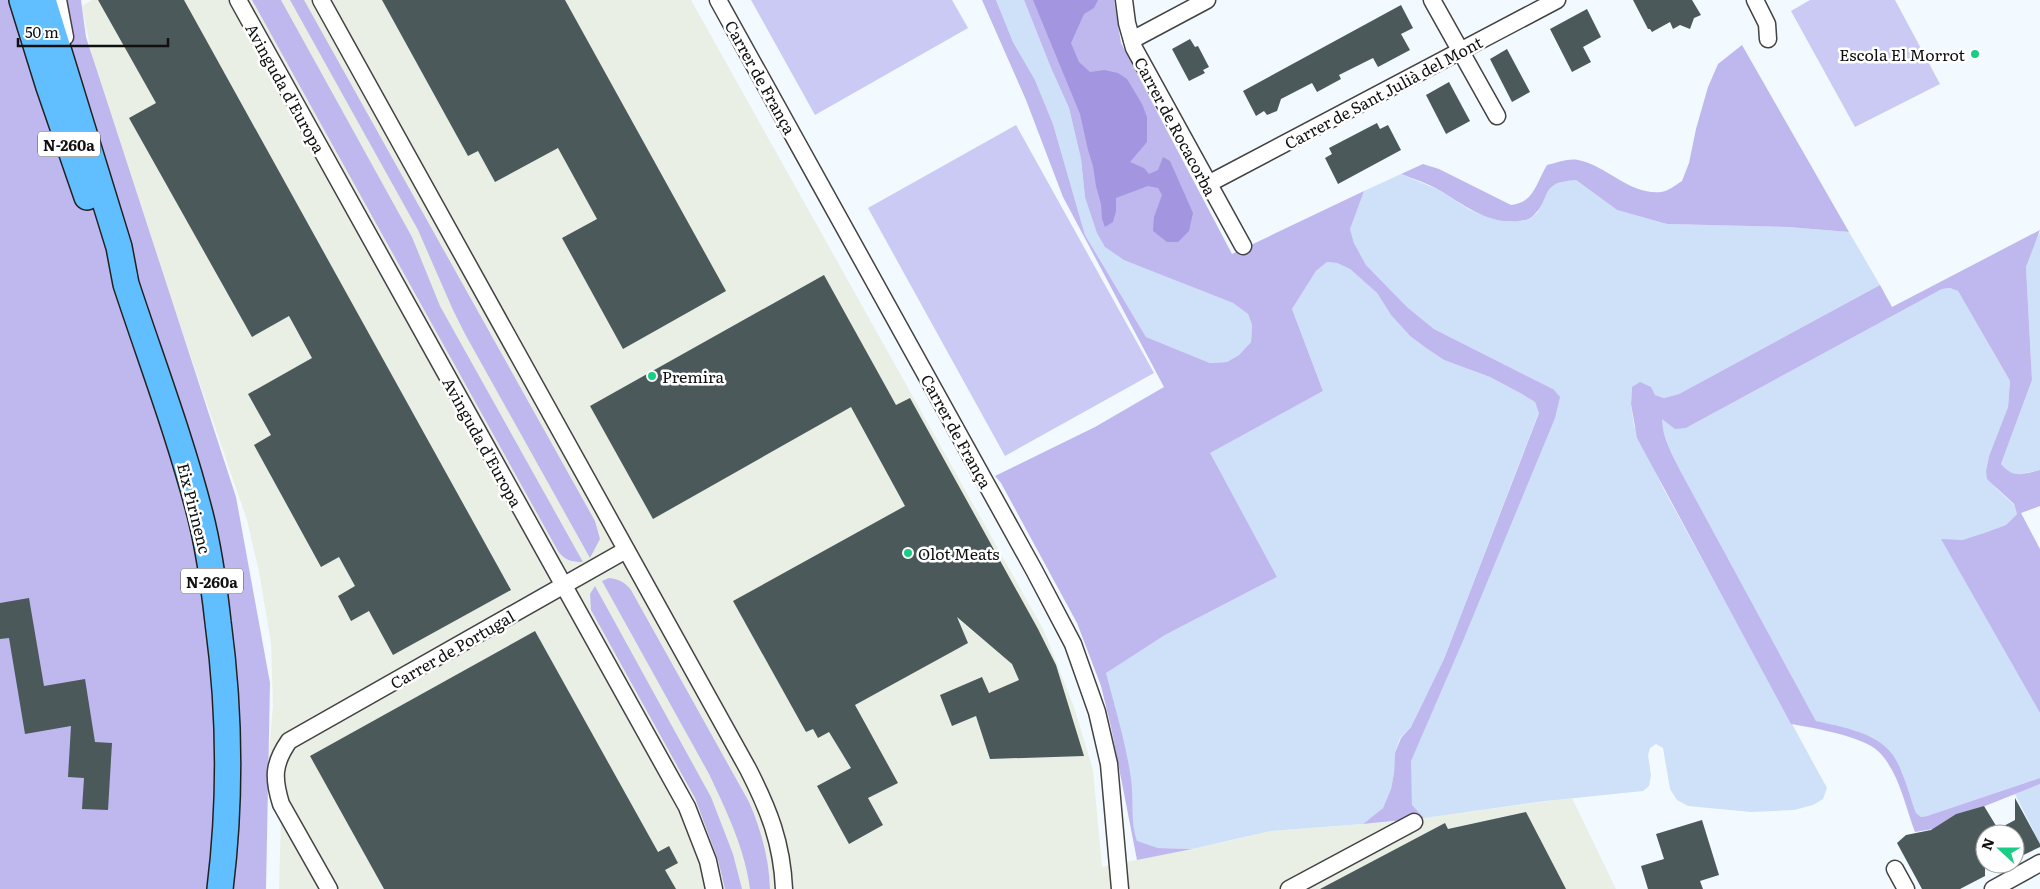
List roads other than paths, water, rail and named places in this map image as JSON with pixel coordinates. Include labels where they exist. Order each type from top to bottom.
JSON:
[{"type":"main road","name":"Eix Pirinenc","points":[[22,0],[69,145],[108,253],[126,284]]},
{"type":"main road","name":"Eix Pirinenc","points":[[43,0],[119,247],[126,284],[200,514],[214,591],[224,666],[228,735],[228,801],[220,889]]},
{"type":"street","points":[[33,0],[68,117],[69,145]]},
{"type":"street","points":[[58,0],[71,89]]},
{"type":"street","name":"Avinguda d'Europa","points":[[238,0],[687,807],[708,861],[714,889]]},
{"type":"street","points":[[321,0],[762,797],[773,821],[784,889]]},
{"type":"street","name":"Carrer de França","points":[[718,0],[1073,644],[1097,712],[1109,764],[1120,889]]},
{"type":"street","name":"Carrer de Rocacorba","points":[[1124,0],[1132,40],[1243,246]]},
{"type":"street","points":[[1132,40],[1207,0]]},
{"type":"street","points":[[1432,0],[1497,116]]},
{"type":"street","name":"Carrer de Sant Julià del Mont","points":[[1208,184],[1557,0]]},
{"type":"street","points":[[1755,0],[1764,16],[1768,40]]},
{"type":"street","name":"Carrer de Portugal","points":[[328,889],[281,804],[275,778],[276,766],[281,752],[289,741],[626,550]]},
{"type":"street","points":[[1288,889],[1414,822]]},
{"type":"street","points":[[1993,889],[2040,863]]},
{"type":"street","points":[[1895,869],[1906,889]]},
{"type":"place","name":"Escola El Morrot","points":[[1975,54]]},
{"type":"place","name":"Premira","points":[[652,376]]},
{"type":"place","name":"Olot Meats","points":[[908,553]]}]
